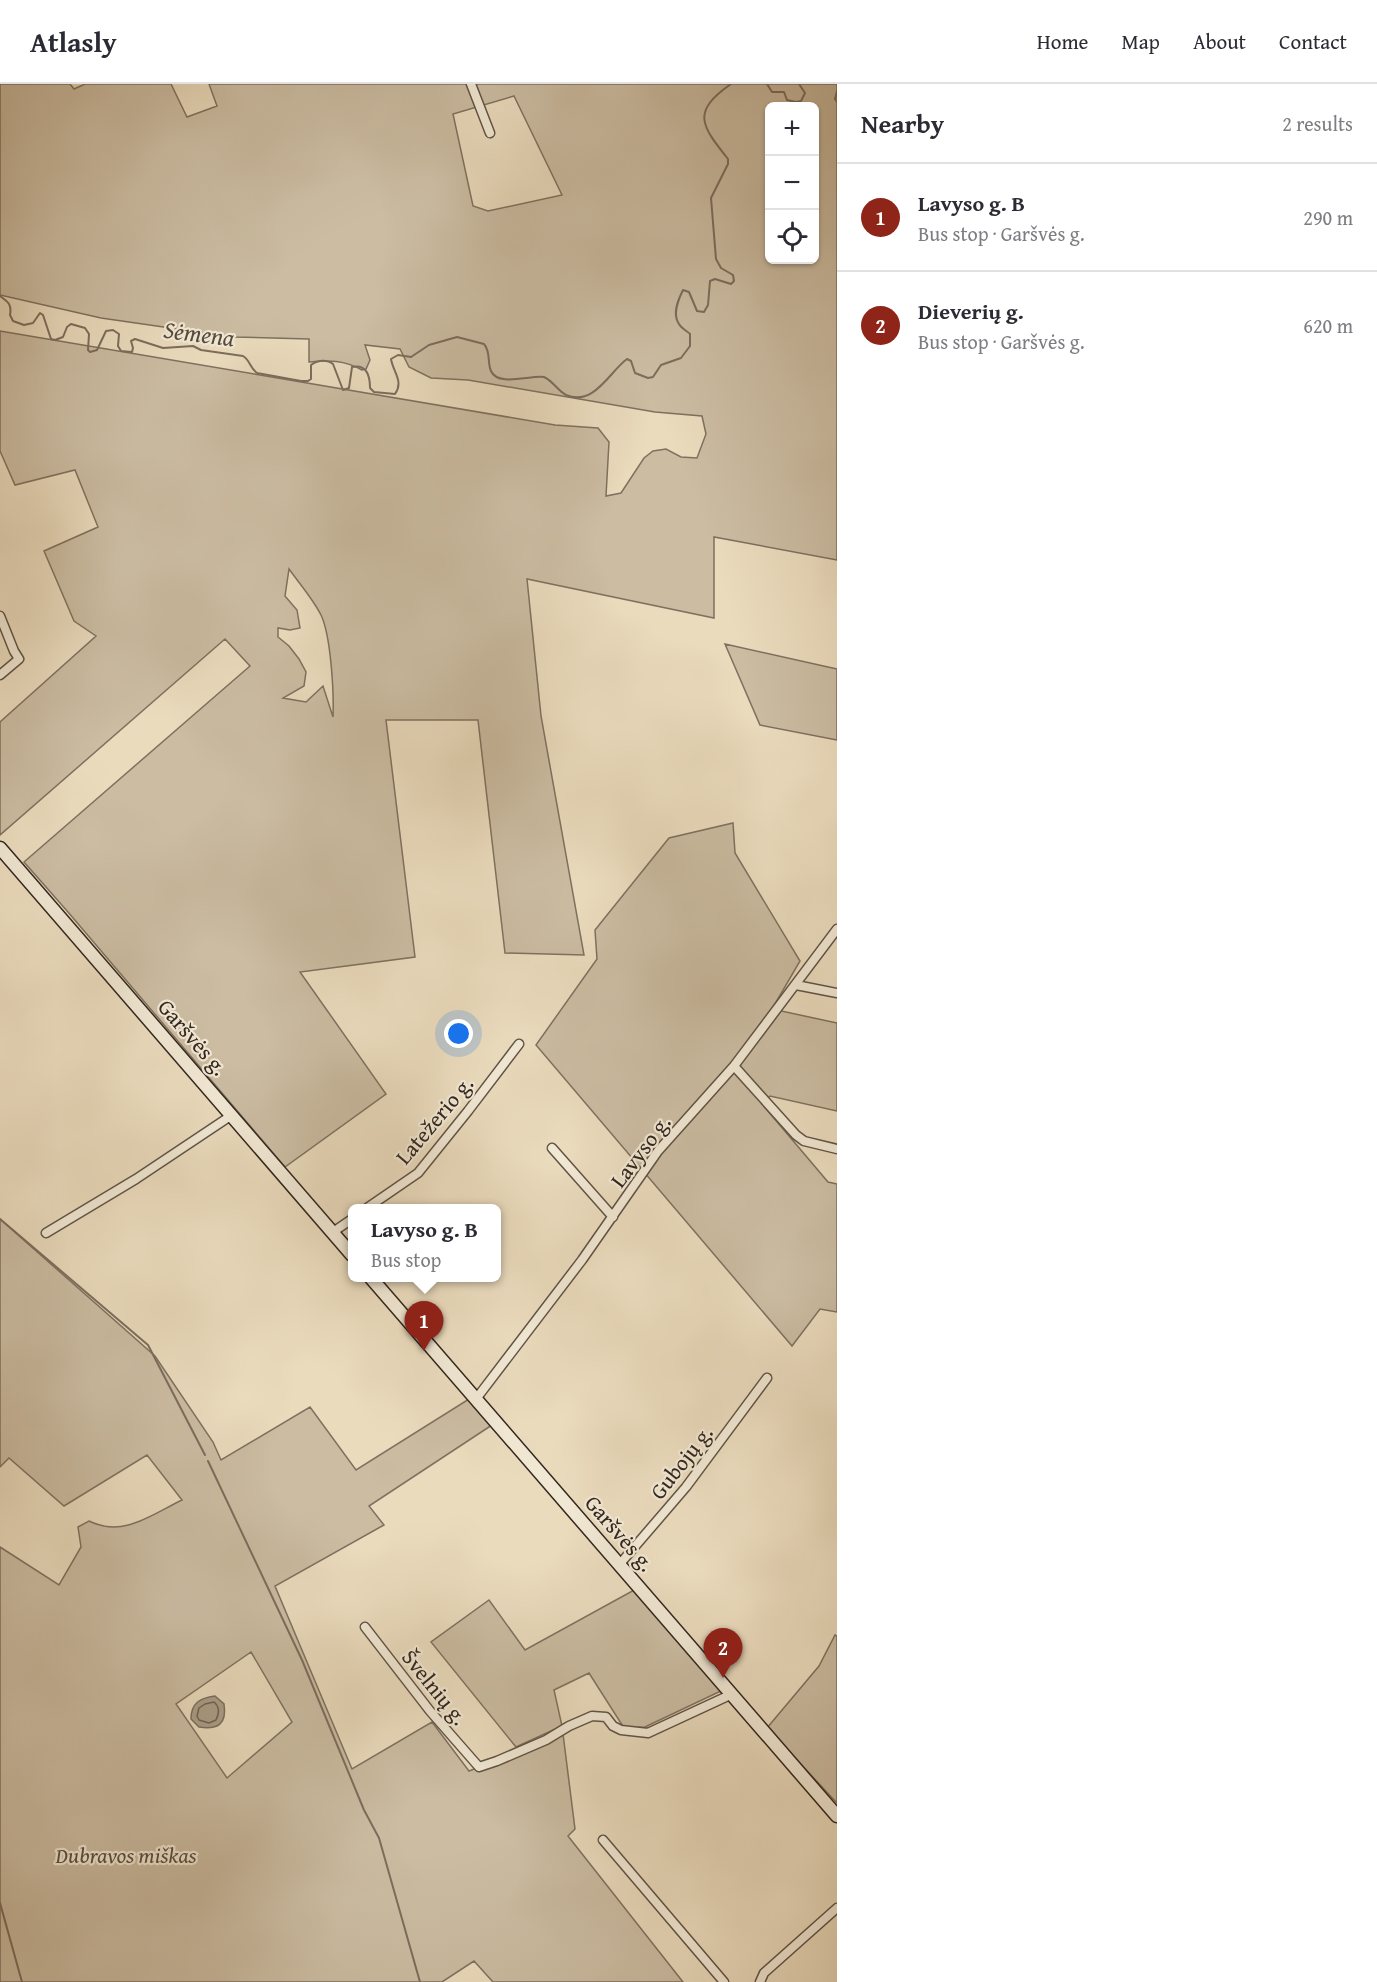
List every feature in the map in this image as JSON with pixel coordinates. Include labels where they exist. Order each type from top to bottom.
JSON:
[{"type":"main road","name":"Garšvės g.","points":[[0,848],[348,1250]]},
{"type":"main road","name":"Garšvės g.","points":[[374,1282],[837,1816]]},
{"type":"street","points":[[471,84],[490,133]]},
{"type":"street","points":[[0,616],[14,651],[20,659],[0,675]]},
{"type":"street","name":"Lavyso g.","points":[[476,1399],[613,1217],[658,1150],[734,1066],[837,929]]},
{"type":"street","points":[[796,985],[837,993]]},
{"type":"street","name":"Latežerio g.","points":[[374,1204],[418,1173],[519,1044]]},
{"type":"street","points":[[734,1066],[796,1135],[804,1141],[837,1149]]},
{"type":"street","points":[[46,1233],[136,1179],[232,1114]]},
{"type":"street","points":[[552,1148],[613,1217]]},
{"type":"street","points":[[333,1232],[348,1222]]},
{"type":"street","name":"Gubojų g.","points":[[619,1565],[686,1487],[767,1378]]},
{"type":"street","name":"Švelnių g.","points":[[365,1627],[430,1711],[479,1767],[517,1753],[592,1716],[606,1717],[621,1730],[648,1733],[730,1695]]},
{"type":"street","points":[[603,1840],[724,1982]]},
{"type":"street","points":[[760,1982],[764,1973],[837,1908]]},
{"type":"green space","points":[[0,84],[70,84],[74,89],[85,84],[171,84],[187,117],[217,106],[209,84],[837,84],[837,560],[714,537],[714,618],[527,579],[541,716],[584,955],[505,953],[478,720],[386,720],[415,957],[300,972],[386,1094],[285,1167],[24,862],[250,666],[225,639],[0,835],[0,722],[96,636],[74,621],[44,551],[98,527],[75,470],[15,485],[0,451],[0,331],[555,425],[598,428],[609,442],[606,496],[621,493],[644,458],[653,451],[666,449],[681,457],[697,458],[706,434],[702,416],[655,412],[468,380],[431,378],[409,367],[400,349],[365,345],[370,360],[366,369],[362,370],[336,361],[309,362],[309,339],[233,337],[101,318],[0,295]],"holes":[[[514,96],[562,195],[488,211],[473,206],[453,114]],[[289,569],[314,603],[324,624],[331,665],[333,717],[323,686],[306,702],[283,698],[304,686],[306,672],[289,646],[278,637],[278,628],[290,630],[300,628],[297,610],[285,596]]]},
{"type":"green space","points":[[725,644],[837,669],[837,740],[760,725]]},
{"type":"green space","points":[[733,823],[735,853],[800,961],[772,1009],[837,1023],[837,1111],[770,1096],[762,1104],[828,1182],[837,1184],[837,1312],[820,1309],[792,1346],[536,1045],[597,959],[595,930],[669,838]]},
{"type":"green space","name":"Dubravos miškas","points":[[0,1219],[155,1356],[213,1442],[221,1460],[310,1407],[356,1470],[469,1399],[492,1425],[369,1506],[384,1525],[275,1586],[352,1769],[432,1722],[469,1771],[563,1734],[575,1829],[568,1836],[683,1982],[493,1982],[474,1961],[442,1982],[0,1982],[0,1547],[59,1585],[81,1547],[78,1527],[89,1521],[101,1526],[125,1526],[148,1518],[182,1500],[147,1455],[64,1506],[9,1458],[0,1467]],"holes":[[[251,1652],[292,1722],[227,1778],[176,1704]]]},
{"type":"green space","points":[[636,1589],[723,1690],[645,1727],[624,1728],[589,1673],[554,1690],[562,1726],[516,1747],[431,1642],[489,1600],[525,1650]]},
{"type":"green space","points":[[835,1635],[837,1636],[837,1803],[767,1728],[819,1666]]},
{"type":"water","points":[[215,1696],[224,1704],[225,1711],[222,1721],[216,1726],[199,1727],[191,1719],[195,1705],[205,1698]]},
{"type":"waterway","name":"Sėmena","points":[[0,296],[9,304],[13,321],[24,325],[33,323],[40,313],[43,315],[51,339],[63,337],[67,327],[71,324],[85,328],[89,334],[88,350],[90,352],[97,350],[106,331],[113,330],[119,334],[118,346],[121,351],[132,352],[131,341],[135,339],[163,348],[193,346],[201,350],[243,356],[257,373],[301,381],[311,379],[311,365],[325,361],[333,364],[343,390],[349,388],[352,367],[361,367],[367,372],[370,388],[374,392],[395,394],[398,381],[391,359],[398,355],[411,357],[429,345],[457,337],[484,344],[491,371],[495,376],[507,379],[544,377],[566,395],[576,397],[593,392],[627,359],[631,361],[635,373],[648,378],[653,377],[661,365],[681,358],[690,346],[690,334],[680,325],[676,316],[683,290],[689,292],[697,311],[704,312],[708,305],[710,281],[715,279],[731,284],[734,281],[733,275],[721,268],[716,259],[711,198],[728,164],[728,159],[711,137],[704,119],[705,111],[710,103],[731,84]]},
{"type":"waterway","name":"Sėmena","points":[[767,84],[772,92],[784,92],[787,100],[796,102],[801,101],[805,93],[799,84]]},
{"type":"waterway","name":"Sėmena","points":[[837,91],[835,99],[837,102]]},
{"type":"waterway","points":[[0,1219],[148,1345],[205,1455]]},
{"type":"waterway","points":[[208,1461],[302,1660],[364,1810],[379,1838],[420,1982]]},
{"type":"waterway","points":[[0,1903],[22,1982]]},
{"type":"place","name":"Lavyso g. B","points":[[424,1351]]},
{"type":"place","name":"Dieverių g.","points":[[723,1678]]}]
